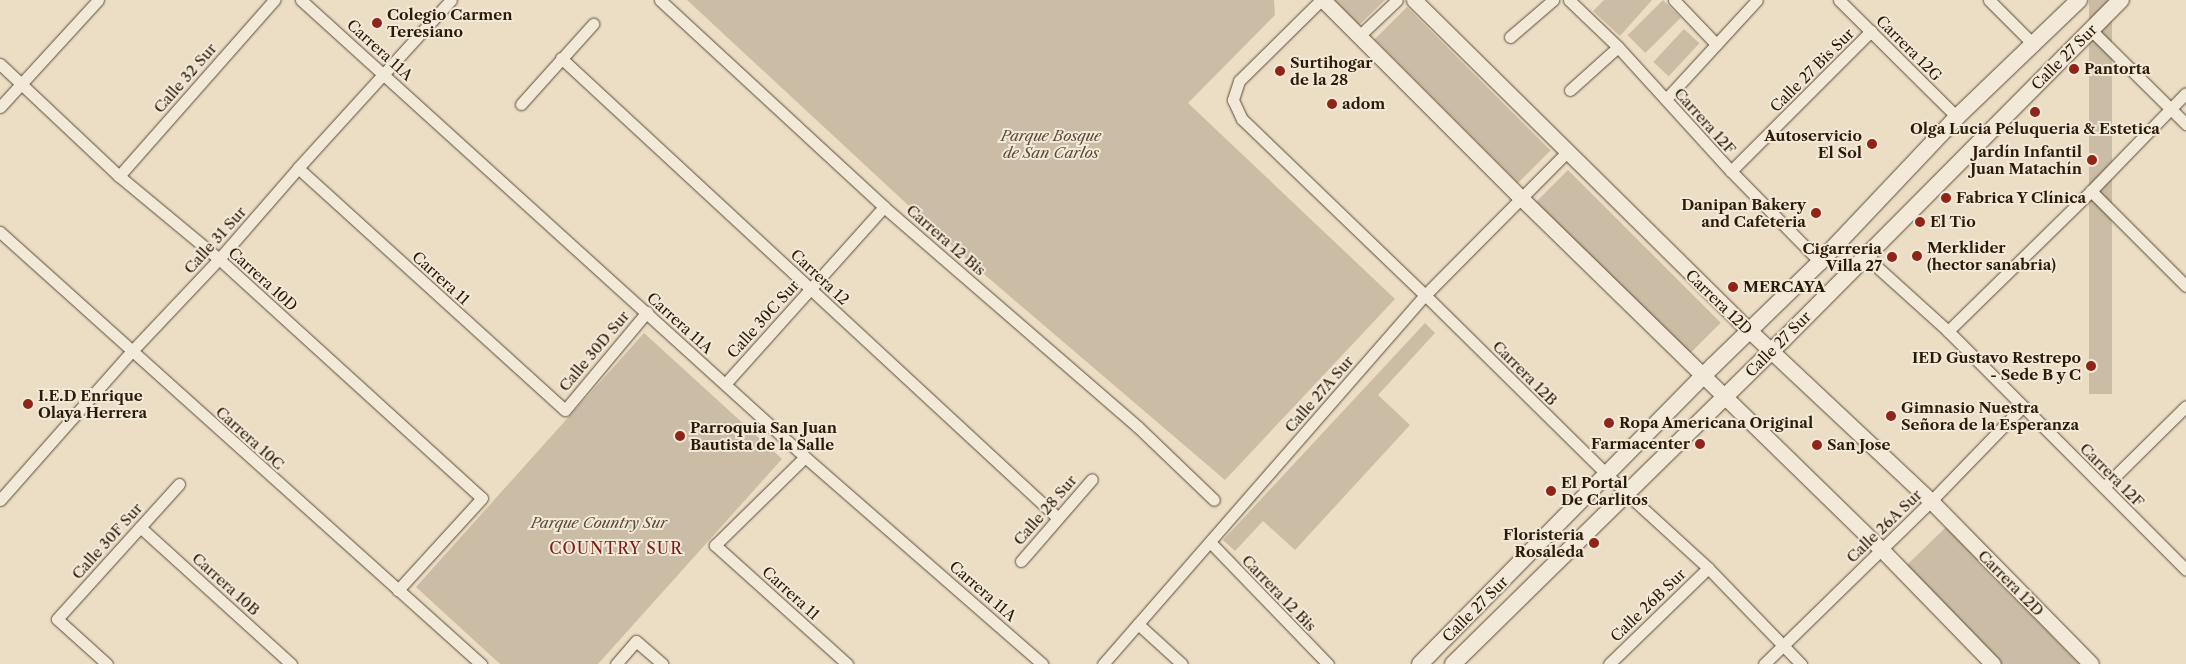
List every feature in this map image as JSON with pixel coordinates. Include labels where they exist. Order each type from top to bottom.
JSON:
[{"type":"main road","name":"Calle 27 Sur","points":[[1420,664],[1703,376],[1820,262],[1957,117],[2079,0]]},
{"type":"main road","name":"Calle 27 Sur","points":[[1453,664],[1772,351],[2121,0]]},
{"type":"street","points":[[0,107],[98,0]]},
{"type":"street","name":"Calle 32 Sur","points":[[119,176],[274,0]]},
{"type":"street","name":"Carrera 11A","points":[[302,0],[806,457],[1042,664]]},
{"type":"street","name":"Calle 31 Sur","points":[[0,500],[131,352],[219,259],[298,168],[451,0]]},
{"type":"street","name":"Carrera 12 Bis","points":[[660,0],[884,207],[1138,427],[1214,500]]},
{"type":"street","points":[[1322,0],[1521,198],[1882,550],[1993,664]]},
{"type":"street","name":"Carrera 12B","points":[[1322,0],[1239,81],[1233,100],[1242,119],[1426,295],[1607,475],[1708,568],[1801,664]]},
{"type":"street","points":[[1359,36],[1397,0]]},
{"type":"street","name":"Carrera 12D","points":[[1414,0],[1749,331],[1931,502],[2091,664]]},
{"type":"street","points":[[1510,37],[1553,0]]},
{"type":"street","name":"Carrera 12F","points":[[1569,0],[1618,47],[1731,171],[1820,262]]},
{"type":"street","points":[[1674,0],[1716,44]]},
{"type":"street","points":[[1666,100],[1757,0]]},
{"type":"street","name":"Carrera 12G","points":[[1839,0],[1957,117]]},
{"type":"street","points":[[1989,0],[2034,45]]},
{"type":"street","points":[[521,104],[593,24]]},
{"type":"street","points":[[2091,30],[2186,124]]},
{"type":"street","name":"Calle 27 Bis Sur","points":[[1731,171],[1871,31]]},
{"type":"street","points":[[1570,90],[1618,47]]},
{"type":"street","name":"Carrera 12","points":[[561,58],[1058,518]]},
{"type":"street","name":"Carrera 10D","points":[[0,64],[119,176],[219,259],[482,498],[398,590]]},
{"type":"street","points":[[1948,331],[2091,191],[2186,93]]},
{"type":"street","name":"Calle 27A Sur","points":[[1103,664],[1426,295],[1566,152]]},
{"type":"street","name":"Carrera 11","points":[[298,168],[565,410]]},
{"type":"street","points":[[2091,191],[2186,286]]},
{"type":"street","name":"Calle 30C Sur","points":[[725,384],[884,207]]},
{"type":"street","name":"Carrera 10C","points":[[0,232],[477,663]]},
{"type":"street","name":"Carrera 12F","points":[[1865,256],[1948,331],[2022,407],[2184,563]]},
{"type":"street","name":"Calle 30D Sur","points":[[565,410],[647,312]]},
{"type":"street","points":[[2104,487],[2186,406]]},
{"type":"street","name":"Calle 26A Sur","points":[[1764,664],[1782,644],[1931,502],[2022,407]]},
{"type":"street","name":"Carrera 11","points":[[806,457],[715,545],[847,664]]},
{"type":"street","name":"Calle 28 Sur","points":[[1021,561],[1092,480]]},
{"type":"street","name":"Calle 30F Sur","points":[[107,664],[57,619],[179,484]]},
{"type":"street","name":"Carrera 10B","points":[[140,527],[291,664]]},
{"type":"street","name":"Carrera 12 Bis","points":[[1210,542],[1328,664]]},
{"type":"street","name":"Calle 26B Sur","points":[[1609,664],[1708,568]]},
{"type":"street","points":[[1138,624],[1182,664]]},
{"type":"street","points":[[616,664],[636,641],[662,664]]},
{"type":"green space","name":"Parque Bosque de San Carlos","points":[[687,0],[1274,0],[1275,15],[1188,103],[1395,299],[1225,480],[964,257]]},
{"type":"green space","points":[[1335,0],[1385,0],[1359,25]]},
{"type":"green space","points":[[1604,0],[1652,0],[1620,36],[1593,11]]},
{"type":"green space","points":[[1663,0],[1681,18],[1645,53],[1628,35]]},
{"type":"green space","points":[[2089,0],[2112,0],[2112,394],[2089,394]]},
{"type":"green space","points":[[1407,7],[1551,151],[1518,183],[1374,40]]},
{"type":"green space","points":[[1684,29],[1699,43],[1669,76],[1653,62]]},
{"type":"green space","points":[[1568,170],[1721,323],[1689,355],[1536,202]]},
{"type":"green space","points":[[1425,323],[1435,333],[1378,395],[1410,425],[1295,550],[1263,521],[1235,551],[1223,540]]},
{"type":"green space","name":"Parque Country Sur","points":[[644,333],[782,459],[598,664],[500,664],[416,587]]},
{"type":"green space","points":[[1946,527],[2079,664],[2001,664],[1906,566]]},
{"type":"place","name":"Colegio Carmen Teresiano","points":[[377,23]]},
{"type":"place","name":"Pantorta","points":[[2074,69]]},
{"type":"place","name":"Surtihogar de la 28","points":[[1280,71]]},
{"type":"place","name":"adom","points":[[1332,104]]},
{"type":"place","name":"Olga Lucia Peluqueria & Estetica","points":[[2035,112]]},
{"type":"place","name":"Autoservicio El Sol","points":[[1872,144]]},
{"type":"place","name":"Jardín Infantil Juan Matachín","points":[[2092,160]]},
{"type":"place","name":"Fabrica Y Clínica","points":[[1946,198]]},
{"type":"place","name":"Danipan Bakery and Cafeteria","points":[[1816,213]]},
{"type":"place","name":"El Tio","points":[[1920,222]]},
{"type":"place","name":"Merklider (hector sanabria)","points":[[1917,256]]},
{"type":"place","name":"Cigarreria Villa 27","points":[[1892,257]]},
{"type":"place","name":"MERCAYA","points":[[1733,287]]},
{"type":"place","name":"IED Gustavo Restrepo - Sede B y C","points":[[2091,366]]},
{"type":"place","name":"I.E.D Enrique Olaya Herrera","points":[[28,404]]},
{"type":"place","name":"Gimnasio Nuestra Señora de la Esperanza","points":[[1891,416]]},
{"type":"place","name":"Ropa Americana Original","points":[[1609,423]]},
{"type":"place","name":"Parroquia San Juan Bautista de la Salle","points":[[680,436]]},
{"type":"place","name":"Farmacenter","points":[[1700,444]]},
{"type":"place","name":"San Jose","points":[[1817,445]]},
{"type":"place","name":"El Portal De Carlitos","points":[[1551,491]]},
{"type":"place","name":"Floristeria Rosaleda","points":[[1594,543]]},
{"type":"district","name":"COUNTRY SUR","points":[[616,548]]}]
